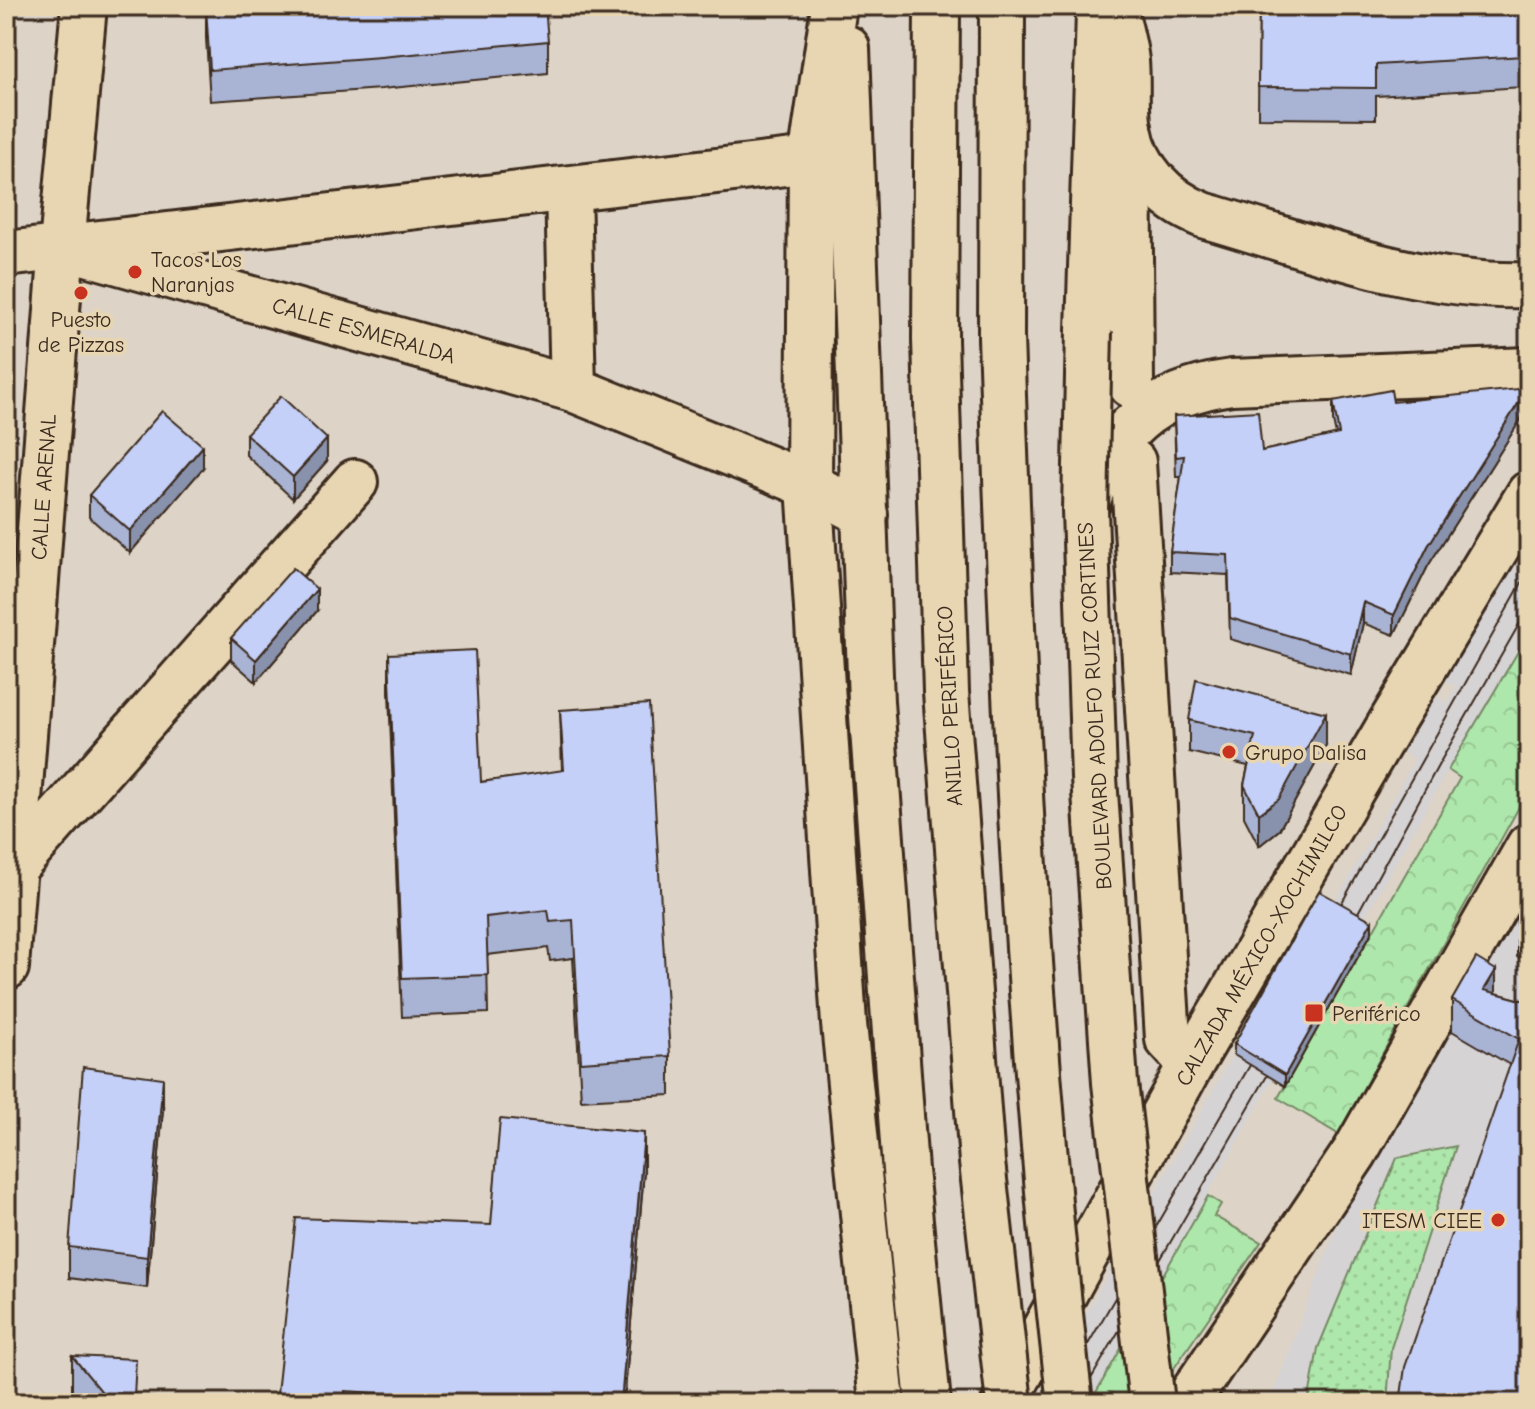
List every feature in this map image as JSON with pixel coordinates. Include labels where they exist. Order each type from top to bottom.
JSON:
[{"type":"main road","name":"CALLE ARENAL","points":[[6,967],[62,246],[84,6]]},
{"type":"main road","points":[[834,6],[811,160],[809,485],[844,1024],[882,1403]]},
{"type":"main road","points":[[845,6],[871,702],[901,1124],[928,1403]]},
{"type":"main road","name":"ANILLO PERIFÉRICO","points":[[937,6],[935,340],[946,692],[982,1162],[1007,1403]]},
{"type":"main road","points":[[1002,6],[1001,337],[1019,806],[1040,1093],[1070,1403]]},
{"type":"main road","name":"BOULEVARD ADOLFO RUIZ CORTINES","points":[[1099,6],[1085,510],[1094,778],[1114,1068],[1152,1403]]},
{"type":"main road","points":[[1114,6],[1126,58],[1131,385]]},
{"type":"main road","points":[[1129,128],[1135,150],[1158,187],[1186,208],[1203,215],[1418,277],[1470,284],[1529,285]]},
{"type":"main road","name":"CALLE ESMERALDA","points":[[6,254],[811,160]]},
{"type":"main road","points":[[568,189],[573,389]]},
{"type":"main road","name":"CALLE ESMERALDA","points":[[62,246],[573,389],[809,485],[865,514]]},
{"type":"main road","points":[[1085,510],[1105,458],[1121,436],[1141,416],[1183,392],[1232,382],[1529,370]]},
{"type":"main road","points":[[1133,462],[1168,1039],[1191,1064]]},
{"type":"main road","points":[[13,869],[355,482]]},
{"type":"main road","name":"CALZADA MÉXICO-XOCHIMILCO","points":[[1007,1403],[1191,1064],[1529,494]]},
{"type":"main road","points":[[1194,1397],[1355,1152],[1529,846]]},
{"type":"shaded area","points":[[1529,542],[1529,633],[1448,770],[1090,1403],[1035,1403],[1233,1055],[1246,1062],[1415,759],[1403,752],[1436,696],[1447,703],[1456,687],[1445,680]]},
{"type":"shaded area","points":[[1529,852],[1529,1403],[1264,1403],[1276,1386],[1338,1223],[1482,937]]},
{"type":"green space","points":[[1529,633],[1529,789],[1338,1134],[1278,1098],[1460,778],[1448,770]]},
{"type":"green space","points":[[1456,1146],[1391,1348],[1387,1403],[1308,1403],[1318,1348],[1397,1158]]},
{"type":"green space","points":[[1208,1196],[1221,1204],[1214,1216],[1261,1242],[1150,1403],[1090,1403]]},
{"type":"building","points":[[545,6],[548,41],[210,70],[206,7]]},
{"type":"building","points":[[1259,6],[1529,6],[1529,77],[1523,56],[1376,65],[1376,88],[1258,87]]},
{"type":"building","points":[[1528,388],[1428,546],[1394,615],[1363,602],[1351,654],[1230,618],[1228,555],[1170,552],[1184,456],[1176,457],[1174,416],[1258,411],[1262,451],[1339,434],[1333,401],[1391,390],[1393,402]]},
{"type":"building","points":[[281,396],[327,439],[293,477],[246,434]]},
{"type":"building","points":[[162,411],[203,446],[130,531],[89,495]]},
{"type":"building","points":[[293,568],[317,589],[256,660],[231,638]]},
{"type":"building","points":[[475,650],[481,782],[564,770],[560,710],[649,704],[670,1056],[581,1062],[573,920],[550,922],[548,910],[486,917],[488,975],[402,978],[389,654]]},
{"type":"building","points":[[1196,679],[1326,713],[1279,799],[1259,814],[1244,785],[1255,736],[1189,720]]},
{"type":"building","points":[[1319,891],[1372,921],[1285,1075],[1234,1044]]},
{"type":"building","points":[[1529,895],[1529,920],[1517,916]]},
{"type":"building","name":"ITESM CIEE","points":[[1476,958],[1496,970],[1484,990],[1529,1002],[1529,1403],[1400,1403],[1405,1367],[1519,1039],[1452,1000]]},
{"type":"building","points":[[83,1067],[163,1078],[147,1257],[69,1247]]},
{"type":"building","points":[[500,1119],[644,1133],[621,1403],[472,1403],[472,1399],[345,1391],[344,1403],[276,1403],[296,1218],[491,1225]]},
{"type":"building","points":[[72,1356],[136,1359],[134,1397],[267,1403],[111,1403]]},
{"type":"tram line","points":[[1331,922],[1529,570]]},
{"type":"tram line","points":[[1348,931],[1529,607]]},
{"type":"tram line","points":[[1054,1403],[1260,1048]]},
{"type":"tram line","points":[[1077,1403],[1278,1057]]},
{"type":"place","name":"Tacos Los Naranjas","points":[[135,272]]},
{"type":"place","name":"Puesto de Pizzas","points":[[81,293]]},
{"type":"place","name":"Grupo Dalisa","points":[[1229,752]]},
{"type":"place","name":"Periférico","points":[[1314,1013]]},
{"type":"place","name":"ITESM CIEE","points":[[1498,1220]]}]
